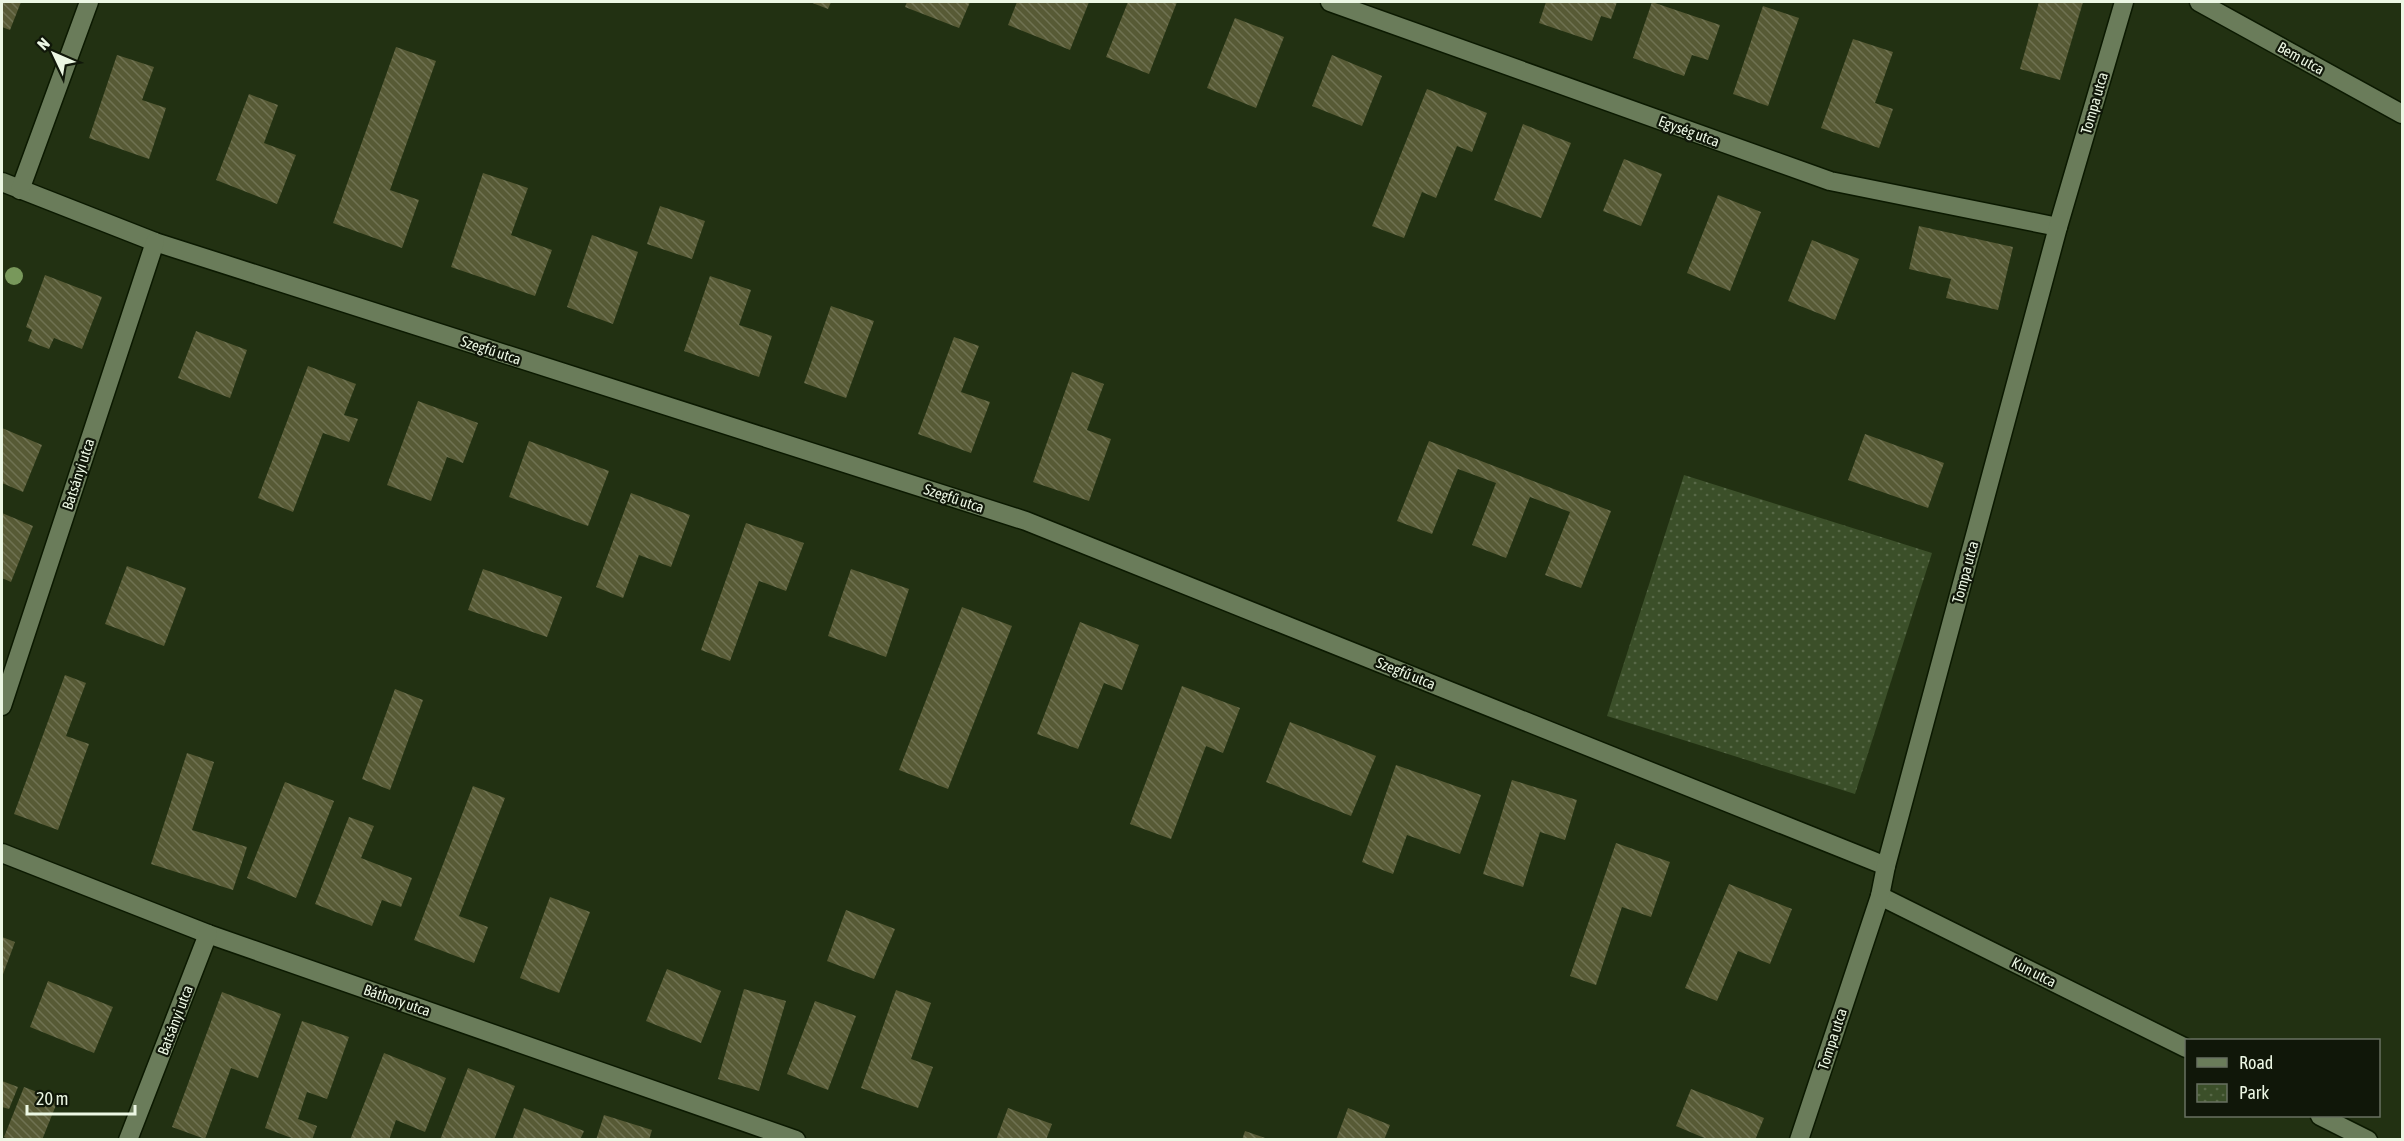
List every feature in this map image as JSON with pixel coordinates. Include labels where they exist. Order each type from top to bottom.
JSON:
[{"type":"street","points":[[20,190],[89,2]]},
{"type":"street","name":"Egység utca","points":[[1330,2],[1830,181],[2058,227]]},
{"type":"street","name":"Tompa utca","points":[[1799,1140],[1880,896],[1886,866],[2058,227],[2124,2]]},
{"type":"street","name":"Bem utca","points":[[2199,2],[2403,114]]},
{"type":"street","name":"Szegfű utca","points":[[2,182],[155,242],[1026,521],[1886,866]]},
{"type":"street","name":"Batsányi utca","points":[[2,706],[155,242]]},
{"type":"street","name":"Báthory utca","points":[[2,853],[208,934],[796,1140]]},
{"type":"street","name":"Kun utca","points":[[1880,896],[2185,1047]]},
{"type":"street","name":"Batsányi utca","points":[[128,1140],[208,934]]},
{"type":"street","points":[[2322,1117],[2368,1140]]},
{"type":"green space","points":[[1684,475],[1932,553],[1855,794],[1607,716]]},
{"type":"building","points":[[2,2],[21,2],[10,30],[2,27]]},
{"type":"building","points":[[810,2],[831,2],[828,9]]},
{"type":"building","points":[[907,2],[970,2],[959,28],[905,7]]},
{"type":"building","points":[[1017,2],[1089,2],[1070,50],[1008,25]]},
{"type":"building","points":[[1128,2],[1177,2],[1149,74],[1106,57]]},
{"type":"building","points":[[1546,2],[1617,2],[1611,19],[1601,16],[1592,41],[1539,23]]},
{"type":"building","points":[[1652,2],[1720,25],[1708,60],[1692,55],[1684,76],[1633,58]]},
{"type":"building","points":[[2039,2],[2083,2],[2060,80],[2020,69]]},
{"type":"building","points":[[1763,6],[1799,18],[1768,106],[1733,94]]},
{"type":"building","points":[[1235,18],[1284,37],[1256,108],[1207,88]]},
{"type":"building","points":[[1853,39],[1893,52],[1875,103],[1893,109],[1879,148],[1821,128]]},
{"type":"building","points":[[396,47],[436,61],[390,190],[419,200],[402,248],[333,223]]},
{"type":"building","points":[[117,55],[154,67],[142,100],[166,108],[149,159],[89,138]]},
{"type":"building","points":[[1332,55],[1382,76],[1362,126],[1312,106]]},
{"type":"building","points":[[1427,89],[1487,113],[1472,152],[1457,146],[1436,198],[1422,192],[1404,238],[1372,226]]},
{"type":"building","points":[[249,94],[278,105],[264,143],[296,155],[277,204],[216,180]]},
{"type":"building","points":[[1523,124],[1571,143],[1541,218],[1494,200]]},
{"type":"building","points":[[1624,159],[1662,174],[1641,226],[1603,211]]},
{"type":"building","points":[[483,173],[528,188],[511,235],[552,250],[535,296],[451,267]]},
{"type":"building","points":[[1718,195],[1761,212],[1730,291],[1687,273]]},
{"type":"building","points":[[660,206],[705,221],[692,259],[647,244]]},
{"type":"building","points":[[1919,226],[2013,247],[1998,310],[1946,298],[1951,279],[1909,269]]},
{"type":"building","points":[[592,235],[638,252],[613,324],[567,307]]},
{"type":"building","points":[[1812,240],[1859,259],[1835,320],[1788,301]]},
{"type":"building","points":[[45,275],[102,297],[82,349],[54,338],[49,349],[28,341],[32,330],[26,327]]},
{"type":"building","points":[[710,276],[751,290],[739,325],[772,336],[759,377],[684,351]]},
{"type":"building","points":[[831,306],[874,321],[846,398],[804,383]]},
{"type":"building","points":[[196,331],[247,350],[230,398],[178,378]]},
{"type":"building","points":[[954,337],[979,346],[961,392],[990,402],[971,453],[918,434]]},
{"type":"building","points":[[308,366],[356,384],[344,415],[358,419],[349,442],[323,433],[293,512],[258,498]]},
{"type":"building","points":[[1072,372],[1104,384],[1087,430],[1111,439],[1089,501],[1033,482]]},
{"type":"building","points":[[418,401],[478,423],[463,463],[447,457],[431,501],[387,485]]},
{"type":"building","points":[[2,428],[42,445],[23,492],[2,483]]},
{"type":"building","points":[[1865,434],[1944,463],[1928,508],[1848,480]]},
{"type":"building","points":[[529,441],[609,471],[588,526],[509,497]]},
{"type":"building","points":[[1429,441],[1611,511],[1581,588],[1545,575],[1570,512],[1530,497],[1506,558],[1472,545],[1496,483],[1458,469],[1432,534],[1397,521]]},
{"type":"building","points":[[631,493],[690,515],[671,567],[639,555],[623,598],[596,587]]},
{"type":"building","points":[[2,513],[33,526],[11,582],[2,578]]},
{"type":"building","points":[[746,523],[804,543],[786,591],[759,581],[730,661],[701,650]]},
{"type":"building","points":[[127,566],[186,588],[164,646],[105,624]]},
{"type":"building","points":[[483,569],[562,597],[547,637],[468,610]]},
{"type":"building","points":[[851,569],[909,589],[886,657],[828,636]]},
{"type":"building","points":[[962,607],[1012,626],[948,789],[899,770]]},
{"type":"building","points":[[1080,622],[1139,645],[1122,690],[1104,683],[1078,749],[1037,734]]},
{"type":"building","points":[[65,675],[86,683],[66,736],[89,744],[58,830],[14,814]]},
{"type":"building","points":[[1182,686],[1240,708],[1223,753],[1206,746],[1171,839],[1130,824]]},
{"type":"building","points":[[395,689],[423,700],[390,790],[362,779]]},
{"type":"building","points":[[1290,722],[1376,756],[1351,816],[1266,782]]},
{"type":"building","points":[[187,753],[214,762],[192,830],[247,847],[233,890],[151,864]]},
{"type":"building","points":[[1396,765],[1481,795],[1460,854],[1407,835],[1393,874],[1362,862]]},
{"type":"building","points":[[1512,780],[1577,800],[1565,840],[1540,832],[1523,887],[1483,874]]},
{"type":"building","points":[[285,782],[334,801],[296,898],[247,878]]},
{"type":"building","points":[[473,786],[505,798],[459,916],[488,927],[474,963],[414,940]]},
{"type":"building","points":[[349,817],[374,826],[361,858],[412,878],[401,907],[382,900],[372,926],[315,904]]},
{"type":"building","points":[[1616,843],[1670,862],[1651,917],[1622,907],[1596,985],[1570,976]]},
{"type":"building","points":[[1729,884],[1792,909],[1770,964],[1738,951],[1717,1001],[1685,988]]},
{"type":"building","points":[[550,897],[590,912],[559,993],[520,978]]},
{"type":"building","points":[[846,910],[895,929],[874,979],[827,961]]},
{"type":"building","points":[[2,937],[15,942],[2,977]]},
{"type":"building","points":[[667,969],[721,991],[701,1043],[646,1021]]},
{"type":"building","points":[[48,981],[113,1007],[94,1053],[30,1027]]},
{"type":"building","points":[[744,989],[786,1001],[759,1091],[718,1079]]},
{"type":"building","points":[[896,990],[931,1003],[911,1059],[933,1067],[918,1108],[861,1088]]},
{"type":"building","points":[[222,992],[281,1014],[258,1078],[231,1068],[205,1139],[172,1127]]},
{"type":"building","points":[[815,1001],[856,1016],[828,1090],[787,1074]]},
{"type":"building","points":[[302,1021],[349,1037],[327,1099],[307,1092],[298,1119],[317,1126],[312,1140],[297,1140],[265,1128]]},
{"type":"building","points":[[384,1053],[446,1078],[425,1132],[396,1120],[389,1140],[350,1140]]},
{"type":"building","points":[[468,1068],[515,1086],[494,1140],[440,1140]]},
{"type":"building","points":[[2,1081],[18,1087],[9,1109],[2,1107]]},
{"type":"building","points":[[24,1087],[58,1100],[42,1140],[10,1140],[4,1137]]},
{"type":"building","points":[[1691,1089],[1764,1118],[1755,1140],[1709,1140],[1676,1126]]},
{"type":"building","points":[[524,1108],[584,1131],[580,1140],[512,1140]]},
{"type":"building","points":[[1008,1108],[1052,1124],[1046,1140],[996,1140]]},
{"type":"building","points":[[1348,1108],[1390,1125],[1384,1140],[1336,1140]]},
{"type":"building","points":[[604,1115],[652,1130],[649,1140],[596,1140]]},
{"type":"building","points":[[1245,1131],[1268,1139],[1268,1140],[1242,1140]]}]
